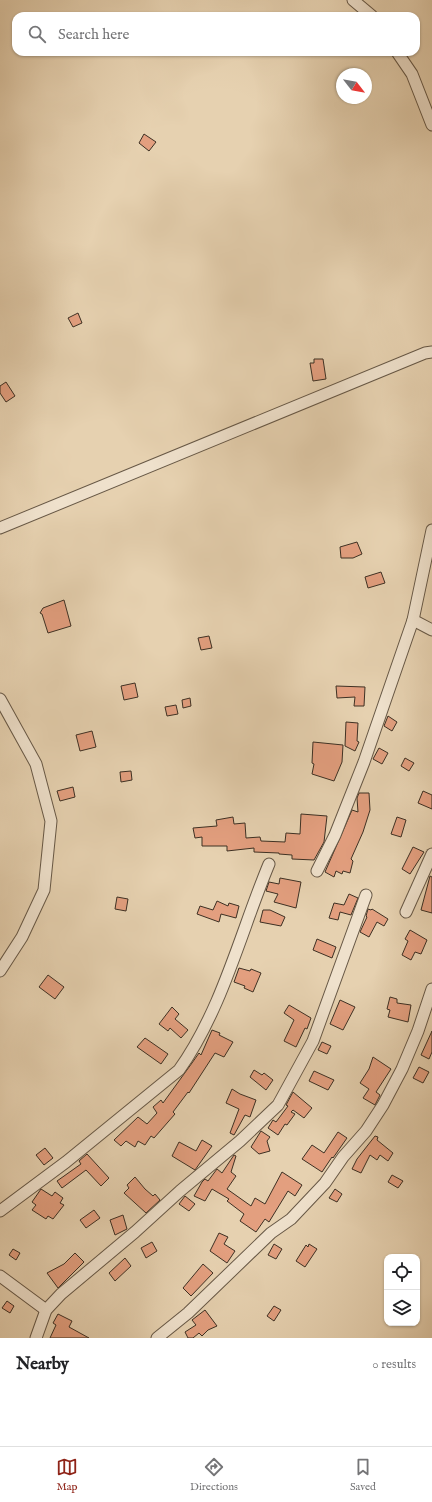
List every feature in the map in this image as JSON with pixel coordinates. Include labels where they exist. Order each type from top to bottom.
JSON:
[{"type":"street","points":[[353,0],[367,12]]},
{"type":"street","points":[[400,56],[412,74],[432,125]]},
{"type":"street","points":[[0,528],[425,353],[432,352]]},
{"type":"street","points":[[317,871],[336,834],[364,762],[414,620],[432,530]]},
{"type":"street","points":[[414,620],[432,630]]},
{"type":"street","points":[[0,699],[36,764],[51,821],[44,890],[22,937],[0,971]]},
{"type":"street","points":[[406,912],[432,854]]},
{"type":"street","points":[[0,1212],[66,1162],[179,1070],[190,1055],[219,994],[269,864]]},
{"type":"street","points":[[36,1338],[46,1310],[180,1191],[240,1141],[278,1105],[313,1041],[366,895]]},
{"type":"street","points":[[157,1338],[188,1313],[271,1234],[291,1219],[325,1183],[343,1157],[366,1131],[383,1105],[402,1069],[418,1031],[432,989]]},
{"type":"street","points":[[0,1276],[46,1310]]},
{"type":"building","points":[[144,134],[156,142],[149,151],[139,143]]},
{"type":"building","points":[[78,313],[82,323],[73,327],[68,318]]},
{"type":"building","points":[[314,359],[323,359],[326,379],[313,381],[310,363],[314,363]]},
{"type":"building","points":[[6,382],[15,396],[6,402],[0,393],[0,386]]},
{"type":"building","points":[[357,542],[362,554],[353,558],[341,558],[340,547]]},
{"type":"building","points":[[381,572],[385,583],[368,588],[365,577]]},
{"type":"building","points":[[64,600],[71,626],[48,633],[42,614],[40,613],[43,608]]},
{"type":"building","points":[[209,636],[212,648],[201,650],[198,638]]},
{"type":"building","points":[[135,683],[138,697],[124,700],[121,686]]},
{"type":"building","points":[[336,686],[365,687],[364,706],[354,706],[355,697],[337,698]]},
{"type":"building","points":[[190,698],[191,706],[183,708],[182,700]]},
{"type":"building","points":[[176,705],[178,714],[167,716],[165,707]]},
{"type":"building","points":[[388,716],[397,722],[392,731],[384,726]]},
{"type":"building","points":[[346,722],[358,723],[357,741],[359,742],[355,751],[345,746]]},
{"type":"building","points":[[92,731],[96,747],[80,751],[76,735]]},
{"type":"building","points":[[313,742],[343,745],[342,762],[334,781],[312,774],[314,764],[312,763]]},
{"type":"building","points":[[379,748],[388,753],[382,764],[373,759]]},
{"type":"building","points":[[405,758],[414,763],[409,771],[401,766]]},
{"type":"building","points":[[131,771],[132,780],[121,782],[120,772]]},
{"type":"building","points":[[73,787],[75,797],[60,801],[57,791]]},
{"type":"building","points":[[423,791],[432,795],[432,809],[418,803]]},
{"type":"building","points":[[359,793],[369,793],[370,810],[363,832],[351,859],[353,861],[350,873],[343,871],[342,874],[336,871],[334,877],[325,872],[352,810],[358,812],[357,798]]},
{"type":"building","points":[[301,814],[327,816],[324,842],[314,860],[292,859],[292,855],[279,853],[254,852],[254,848],[227,851],[227,846],[202,846],[202,837],[195,838],[193,828],[217,826],[216,820],[233,817],[234,824],[245,823],[246,838],[260,837],[261,841],[285,842],[286,833],[300,834]]},
{"type":"building","points":[[397,817],[406,820],[401,837],[391,834]]},
{"type":"building","points":[[413,847],[424,852],[410,874],[402,869]]},
{"type":"building","points":[[430,876],[432,877],[432,913],[421,910]]},
{"type":"building","points":[[280,878],[301,882],[296,908],[274,902],[278,894],[266,891],[269,882],[279,884]]},
{"type":"building","points":[[349,894],[358,898],[351,915],[340,912],[338,920],[329,918],[334,903],[344,905]]},
{"type":"building","points":[[117,897],[128,899],[126,911],[115,909]]},
{"type":"building","points":[[217,901],[228,906],[229,903],[239,906],[236,918],[221,914],[219,922],[197,914],[200,906],[213,910]]},
{"type":"building","points":[[368,909],[372,909],[388,919],[384,926],[377,922],[369,937],[360,932],[367,917]]},
{"type":"building","points":[[263,910],[270,910],[285,917],[281,926],[260,922]]},
{"type":"building","points":[[410,930],[427,940],[421,954],[415,952],[411,960],[402,955],[408,941],[405,939]]},
{"type":"building","points":[[317,939],[336,947],[332,958],[313,950]]},
{"type":"building","points":[[239,968],[250,971],[251,969],[261,973],[253,992],[244,988],[245,986],[234,982]]},
{"type":"building","points":[[48,975],[64,987],[55,999],[39,987]]},
{"type":"building","points":[[390,997],[397,999],[397,1003],[411,1005],[408,1022],[388,1017],[390,1010],[387,1009]]},
{"type":"building","points":[[340,1000],[355,1007],[343,1030],[330,1024]]},
{"type":"building","points":[[289,1005],[311,1018],[307,1029],[305,1028],[296,1047],[284,1041],[294,1020],[284,1013]]},
{"type":"building","points":[[172,1007],[179,1014],[175,1019],[188,1030],[181,1038],[170,1028],[168,1031],[159,1024]]},
{"type":"building","points":[[212,1030],[220,1033],[219,1035],[233,1042],[224,1057],[215,1053],[189,1093],[188,1092],[173,1112],[175,1114],[154,1138],[151,1136],[145,1145],[138,1141],[135,1147],[126,1141],[121,1146],[114,1140],[138,1117],[147,1124],[157,1113],[153,1107],[161,1100],[163,1103],[199,1053],[201,1055]]},
{"type":"building","points":[[432,1031],[432,1052],[429,1059],[421,1055]]},
{"type":"building","points":[[145,1038],[168,1054],[161,1064],[137,1047]]},
{"type":"building","points":[[322,1042],[331,1046],[327,1054],[318,1050]]},
{"type":"building","points":[[373,1057],[391,1069],[376,1092],[380,1095],[375,1105],[363,1098],[369,1089],[360,1083],[369,1069]]},
{"type":"building","points":[[419,1067],[429,1072],[423,1083],[413,1078]]},
{"type":"building","points":[[254,1070],[262,1075],[264,1073],[273,1080],[266,1090],[250,1077]]},
{"type":"building","points":[[314,1071],[334,1080],[328,1090],[309,1081]]},
{"type":"building","points":[[232,1089],[240,1094],[256,1100],[250,1117],[245,1115],[234,1135],[230,1133],[239,1109],[226,1103]]},
{"type":"building","points":[[293,1092],[312,1108],[304,1118],[293,1110],[291,1112],[295,1114],[287,1125],[285,1124],[278,1135],[268,1128],[273,1120],[276,1122],[288,1106],[286,1105]]},
{"type":"building","points":[[261,1131],[270,1137],[267,1141],[270,1151],[259,1154],[251,1147]]},
{"type":"building","points":[[338,1132],[347,1138],[322,1172],[302,1159],[312,1145],[324,1153]]},
{"type":"building","points":[[375,1136],[378,1137],[377,1140],[393,1153],[388,1161],[380,1155],[377,1160],[370,1155],[361,1173],[352,1169],[357,1159]]},
{"type":"building","points":[[202,1140],[212,1146],[195,1170],[172,1156],[179,1142],[196,1151]]},
{"type":"building","points":[[45,1148],[53,1158],[44,1165],[36,1155]]},
{"type":"building","points":[[87,1154],[109,1178],[101,1186],[86,1170],[62,1188],[57,1181],[81,1164],[79,1161]]},
{"type":"building","points":[[234,1155],[236,1156],[231,1172],[236,1176],[227,1189],[251,1206],[255,1198],[265,1204],[282,1172],[302,1185],[295,1196],[288,1191],[269,1222],[265,1219],[256,1232],[240,1221],[244,1214],[227,1201],[229,1199],[212,1189],[205,1201],[194,1196],[202,1182],[205,1179],[208,1181],[217,1169],[222,1173]]},
{"type":"building","points":[[392,1175],[403,1181],[398,1188],[388,1182]]},
{"type":"building","points":[[135,1177],[145,1189],[153,1196],[155,1194],[160,1200],[146,1213],[124,1193],[129,1188],[127,1185]]},
{"type":"building","points":[[41,1189],[52,1196],[55,1192],[63,1198],[60,1203],[64,1205],[53,1219],[48,1216],[46,1219],[32,1210],[36,1205],[32,1202]]},
{"type":"building","points":[[335,1189],[342,1194],[337,1202],[329,1198]]},
{"type":"building","points":[[185,1196],[195,1204],[189,1211],[179,1204]]},
{"type":"building","points":[[94,1210],[100,1218],[86,1228],[80,1220]]},
{"type":"building","points":[[123,1215],[127,1229],[115,1235],[110,1220]]},
{"type":"building","points":[[219,1233],[228,1237],[224,1244],[235,1251],[227,1263],[210,1251]]},
{"type":"building","points":[[152,1242],[157,1251],[146,1258],[141,1248]]},
{"type":"building","points":[[274,1244],[282,1249],[276,1259],[268,1255]]},
{"type":"building","points":[[309,1244],[317,1249],[305,1267],[296,1261],[306,1245],[308,1247]]},
{"type":"building","points":[[13,1249],[20,1253],[16,1260],[9,1255]]},
{"type":"building","points":[[75,1253],[84,1262],[58,1288],[47,1273],[64,1264]]},
{"type":"building","points":[[125,1258],[131,1266],[115,1281],[109,1273]]},
{"type":"building","points":[[203,1264],[213,1273],[191,1296],[183,1288]]},
{"type":"building","points":[[7,1301],[14,1306],[10,1313],[2,1308]]},
{"type":"building","points":[[274,1306],[281,1310],[274,1321],[267,1316]]},
{"type":"building","points":[[205,1310],[217,1326],[208,1330],[202,1336],[199,1333],[193,1338],[188,1338],[185,1332],[196,1325],[192,1320]]},
{"type":"building","points":[[58,1314],[72,1321],[69,1327],[89,1338],[50,1338],[56,1325],[53,1323]]}]
